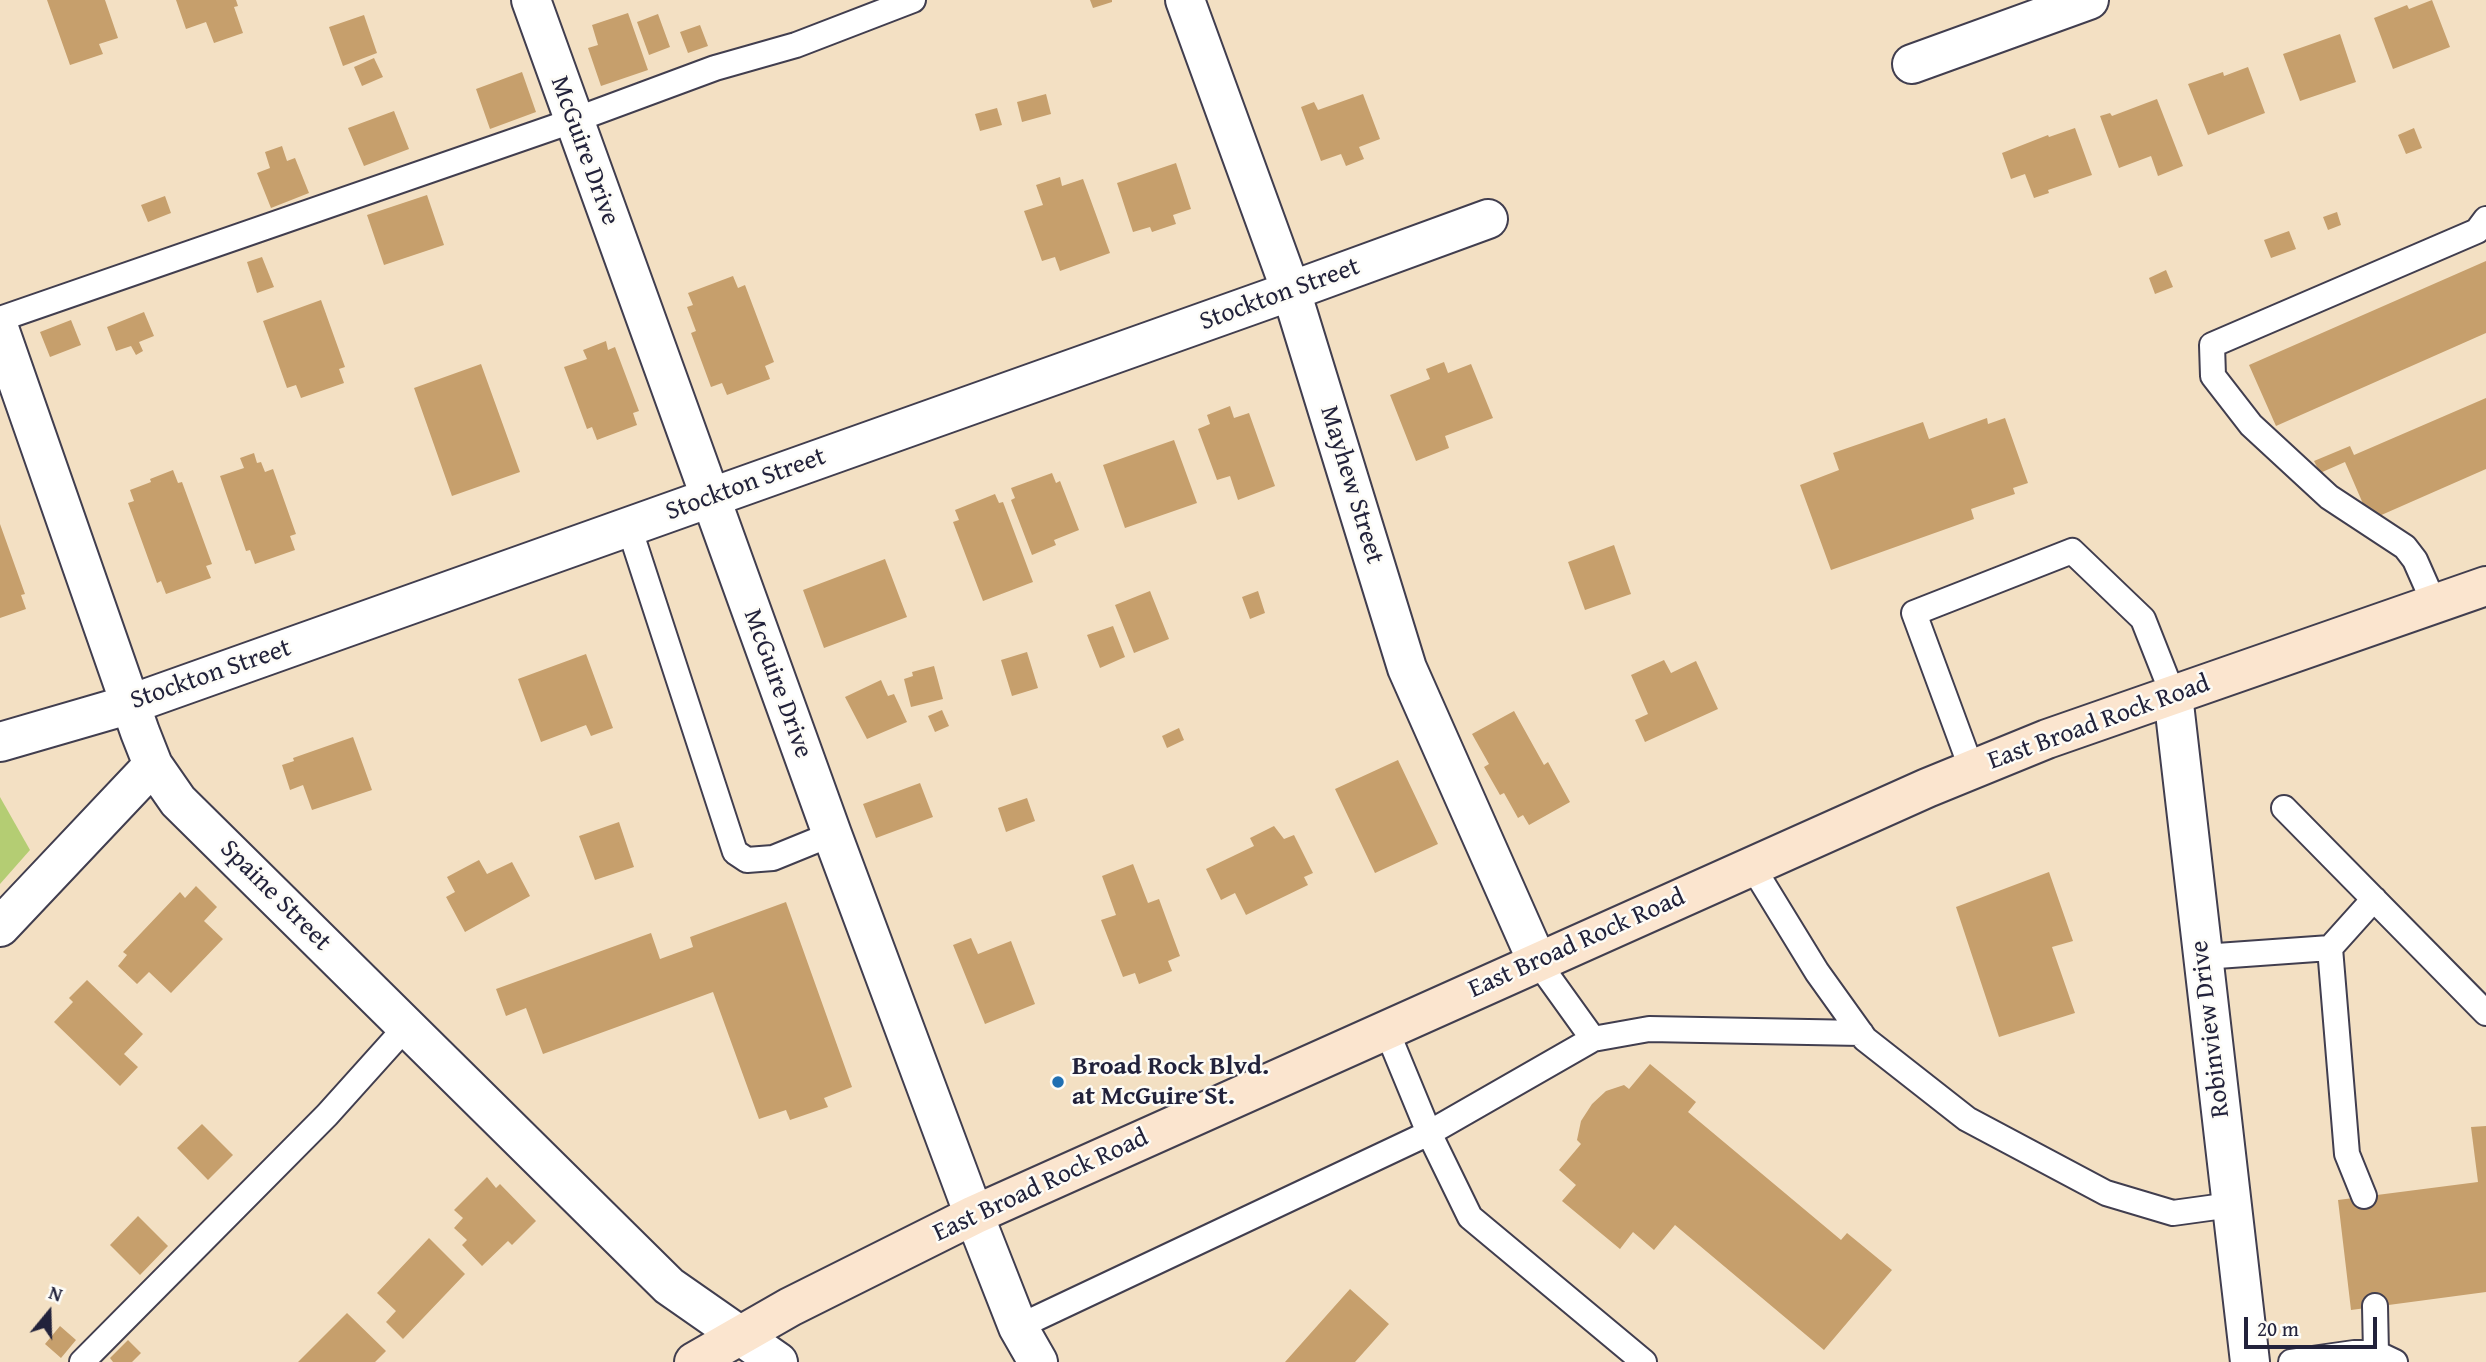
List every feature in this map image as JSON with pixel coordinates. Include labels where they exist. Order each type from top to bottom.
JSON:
[{"type":"main road","name":"East Broad Rock Road","points":[[694,1362],[738,1335],[974,1215],[1537,961],[1972,770],[2047,739],[2486,586]]},
{"type":"street","name":"McGuire Drive","points":[[531,0],[572,121],[832,834],[974,1215],[1018,1327],[1038,1362]]},
{"type":"street","name":"Mayhew Street","points":[[1185,0],[1291,291],[1407,668],[1537,961]]},
{"type":"street","points":[[1912,64],[2089,0]]},
{"type":"street","name":"Stockton Street","points":[[0,742],[131,704],[1488,219]]},
{"type":"street","name":"Spaine Street","points":[[0,331],[153,765],[178,801],[668,1286],[738,1335]]},
{"type":"street","name":"Robinview Drive","points":[[2173,695],[2250,1362]]},
{"type":"street","points":[[0,926],[153,765]]},
{"type":"street","points":[[738,1335],[778,1362]]},
{"type":"lane","points":[[0,319],[572,121],[715,68],[796,45],[913,0]]},
{"type":"lane","points":[[2434,603],[2415,560],[2404,547],[2329,497],[2251,425],[2213,376],[2211,345],[2477,231],[2486,219]]},
{"type":"lane","points":[[629,527],[735,852],[747,860],[773,858],[832,834]]},
{"type":"lane","points":[[1972,770],[1914,613],[2072,551],[2143,619],[2173,695]]},
{"type":"lane","points":[[2284,808],[2486,1013]]},
{"type":"lane","points":[[1752,866],[1817,972],[1865,1039],[1968,1119],[2106,1193],[2173,1213],[2231,1205]]},
{"type":"lane","points":[[2203,957],[2330,948],[2374,899]]},
{"type":"lane","points":[[2330,948],[2347,1154],[2364,1196]]},
{"type":"lane","points":[[1537,961],[1593,1038]]},
{"type":"lane","points":[[82,1362],[327,1115],[407,1026]]},
{"type":"lane","points":[[1018,1327],[1429,1133],[1593,1038],[1649,1029],[1861,1033]]},
{"type":"lane","points":[[1386,1030],[1429,1133],[1470,1217],[1644,1362]]},
{"type":"lane","points":[[2291,1362],[2354,1353],[2385,1357],[2375,1306]]},
{"type":"green space","points":[[0,797],[30,850],[0,884]]},
{"type":"building","points":[[47,0],[105,0],[118,38],[99,44],[103,54],[70,65]]},
{"type":"building","points":[[176,0],[236,0],[238,6],[234,7],[243,33],[214,43],[206,22],[186,29]]},
{"type":"building","points":[[1090,0],[1112,0],[1112,2],[1093,8]]},
{"type":"building","points":[[2432,0],[2450,47],[2393,69],[2374,18],[2407,5],[2409,9]]},
{"type":"building","points":[[628,13],[648,70],[601,86],[588,48],[598,45],[592,25]]},
{"type":"building","points":[[658,14],[670,47],[649,55],[637,22]]},
{"type":"building","points":[[364,15],[377,53],[343,66],[329,27]]},
{"type":"building","points":[[700,25],[708,46],[688,53],[680,32]]},
{"type":"building","points":[[2340,34],[2356,82],[2300,101],[2283,54]]},
{"type":"building","points":[[374,58],[383,77],[362,86],[354,67]]},
{"type":"building","points":[[2248,67],[2265,113],[2208,135],[2188,84],[2223,72],[2224,76]]},
{"type":"building","points":[[522,72],[536,112],[490,129],[476,89]]},
{"type":"building","points":[[1046,94],[1051,114],[1022,122],[1017,102]]},
{"type":"building","points":[[1363,94],[1380,139],[1359,147],[1364,159],[1346,166],[1341,154],[1321,161],[1301,107],[1314,102],[1318,110]]},
{"type":"building","points":[[2157,99],[2183,166],[2158,176],[2151,156],[2119,168],[2100,116],[2110,113],[2112,116]]},
{"type":"building","points":[[997,108],[1002,125],[980,131],[975,114]]},
{"type":"building","points":[[394,111],[409,149],[364,166],[348,128]]},
{"type":"building","points":[[2075,128],[2092,175],[2048,190],[2049,193],[2034,198],[2025,174],[2011,179],[2002,153],[2048,135],[2049,137]]},
{"type":"building","points":[[2414,128],[2422,148],[2406,154],[2398,135]]},
{"type":"building","points":[[282,146],[287,161],[295,158],[309,193],[271,208],[257,173],[270,168],[265,152]]},
{"type":"building","points":[[1176,163],[1191,209],[1173,215],[1176,224],[1152,232],[1150,227],[1133,232],[1117,183]]},
{"type":"building","points":[[1060,177],[1062,186],[1083,179],[1110,253],[1060,271],[1055,257],[1042,261],[1024,211],[1043,205],[1036,185]]},
{"type":"building","points":[[427,195],[444,245],[384,265],[367,215]]},
{"type":"building","points":[[165,196],[171,213],[148,222],[141,205]]},
{"type":"building","points":[[2337,212],[2341,225],[2328,230],[2323,217]]},
{"type":"building","points":[[2289,231],[2296,249],[2271,258],[2264,240]]},
{"type":"building","points":[[262,257],[274,287],[257,293],[247,262]]},
{"type":"building","points":[[2486,261],[2486,333],[2276,426],[2249,365]]},
{"type":"building","points":[[2166,270],[2173,287],[2155,294],[2149,278]]},
{"type":"building","points":[[733,276],[738,288],[745,285],[774,362],[765,366],[770,379],[727,395],[722,383],[711,387],[691,333],[696,331],[687,307],[693,305],[688,293]]},
{"type":"building","points":[[321,300],[345,367],[339,369],[344,383],[301,398],[296,385],[287,388],[263,321]]},
{"type":"building","points":[[144,312],[154,336],[139,342],[143,351],[136,355],[131,346],[116,351],[107,327]]},
{"type":"building","points":[[71,320],[81,345],[50,357],[40,332]]},
{"type":"building","points":[[606,341],[608,350],[615,347],[639,411],[633,413],[637,425],[597,440],[592,427],[587,429],[564,367],[587,359],[583,350]]},
{"type":"building","points":[[1444,362],[1448,373],[1471,364],[1493,418],[1445,436],[1449,448],[1416,461],[1390,395],[1430,379],[1426,369]]},
{"type":"building","points":[[481,364],[520,472],[452,496],[414,388]]},
{"type":"building","points":[[2486,398],[2486,469],[2370,520],[2345,462],[2320,473],[2314,461],[2350,446],[2354,455]]},
{"type":"building","points":[[1230,406],[1234,418],[1249,413],[1275,486],[1238,500],[1230,476],[1217,480],[1198,429],[1210,424],[1207,415]]},
{"type":"building","points":[[1987,418],[1988,424],[2005,418],[2028,483],[2013,488],[2015,494],[1971,509],[1974,519],[1831,570],[1800,485],[1839,470],[1833,453],[1923,422],[1929,439]]},
{"type":"building","points":[[1174,440],[1197,503],[1125,528],[1103,465]]},
{"type":"building","points":[[254,453],[257,463],[261,462],[265,472],[273,469],[296,534],[290,536],[295,550],[255,564],[250,550],[246,551],[220,476],[244,468],[240,458]]},
{"type":"building","points":[[173,470],[178,483],[182,482],[212,564],[206,566],[211,578],[166,594],[161,581],[157,583],[128,503],[134,501],[130,490]]},
{"type":"building","points":[[1052,473],[1056,483],[1060,481],[1079,530],[1054,540],[1056,545],[1032,555],[1011,500],[1015,498],[1011,488]]},
{"type":"building","points":[[995,494],[999,503],[1003,502],[1033,582],[983,601],[953,522],[959,520],[955,510]]},
{"type":"building","points":[[0,524],[25,594],[21,595],[26,609],[0,618]]},
{"type":"building","points":[[1614,545],[1631,594],[1585,610],[1568,562]]},
{"type":"building","points":[[885,559],[907,617],[824,648],[803,590]]},
{"type":"building","points":[[1150,591],[1169,639],[1134,653],[1115,605]]},
{"type":"building","points":[[1258,591],[1265,613],[1250,619],[1242,597]]},
{"type":"building","points":[[1113,626],[1125,657],[1100,668],[1087,635]]},
{"type":"building","points":[[1027,652],[1038,688],[1012,696],[1001,660]]},
{"type":"building","points":[[586,654],[613,728],[591,736],[586,725],[541,742],[518,679]]},
{"type":"building","points":[[1664,660],[1671,673],[1696,661],[1718,709],[1645,742],[1635,720],[1648,714],[1631,675]]},
{"type":"building","points":[[934,666],[943,699],[911,707],[904,679],[913,676],[912,672]]},
{"type":"building","points":[[881,680],[888,696],[894,694],[907,722],[867,739],[845,697]]},
{"type":"building","points":[[942,710],[949,726],[935,732],[928,716]]},
{"type":"building","points":[[1514,711],[1544,765],[1548,762],[1570,802],[1529,825],[1523,815],[1518,818],[1504,793],[1500,795],[1484,767],[1489,764],[1472,734]]},
{"type":"building","points":[[1179,728],[1184,740],[1167,748],[1162,736]]},
{"type":"building","points":[[353,737],[372,790],[312,810],[303,785],[290,790],[282,765],[294,761],[293,758]]},
{"type":"building","points":[[1398,760],[1438,844],[1375,873],[1335,789]]},
{"type":"building","points":[[920,783],[933,817],[876,838],[863,804]]},
{"type":"building","points":[[1027,798],[1035,821],[1006,832],[998,808]]},
{"type":"building","points":[[619,822],[634,867],[595,880],[579,836]]},
{"type":"building","points":[[1274,826],[1284,839],[1294,835],[1313,873],[1304,877],[1308,885],[1246,915],[1235,893],[1221,900],[1206,869],[1254,846],[1250,838]]},
{"type":"building","points":[[479,860],[487,874],[512,862],[530,896],[465,932],[446,897],[455,892],[447,877]]},
{"type":"building","points":[[1133,864],[1148,903],[1159,899],[1180,956],[1168,961],[1172,971],[1139,984],[1135,973],[1123,977],[1101,920],[1116,915],[1102,876]]},
{"type":"building","points":[[2049,872],[2073,941],[2052,947],[2075,1013],[1999,1037],[1956,907]]},
{"type":"building","points":[[196,886],[217,907],[204,921],[223,939],[171,993],[149,972],[137,984],[118,966],[127,955],[123,952],[180,892],[185,898]]},
{"type":"building","points":[[786,902],[852,1087],[824,1098],[828,1107],[790,1120],[786,1110],[759,1119],[713,992],[543,1054],[526,1008],[506,1016],[496,989],[651,933],[660,959],[693,947],[690,937]]},
{"type":"building","points":[[971,938],[978,954],[1011,941],[1035,1004],[985,1024],[953,945]]},
{"type":"building","points":[[87,980],[143,1034],[124,1054],[138,1067],[120,1086],[54,1022],[73,1002],[69,998]]},
{"type":"building","points":[[1650,1064],[1696,1102],[1688,1112],[1841,1240],[1847,1233],[1892,1270],[1824,1350],[1675,1225],[1654,1250],[1633,1232],[1620,1249],[1562,1201],[1576,1185],[1559,1170],[1581,1144],[1577,1140],[1581,1121],[1592,1104],[1606,1091],[1624,1085],[1629,1089]]},
{"type":"building","points":[[202,1124],[233,1155],[208,1180],[177,1148]]},
{"type":"building","points":[[2486,1126],[2486,1292],[2351,1310],[2338,1200],[2478,1182],[2471,1127]]},
{"type":"building","points":[[487,1177],[496,1188],[500,1184],[536,1221],[512,1245],[508,1241],[482,1266],[462,1245],[467,1240],[454,1228],[463,1218],[454,1210]]},
{"type":"building","points":[[138,1216],[168,1246],[140,1275],[110,1245]]},
{"type":"building","points":[[429,1238],[465,1274],[403,1339],[386,1322],[396,1311],[377,1293]]},
{"type":"building","points":[[1350,1289],[1389,1324],[1355,1362],[1285,1362]]},
{"type":"building","points":[[347,1313],[386,1351],[375,1362],[298,1362]]},
{"type":"building","points":[[60,1326],[76,1340],[61,1358],[45,1344]]},
{"type":"building","points":[[128,1340],[141,1353],[132,1362],[113,1362],[110,1358]]},
{"type":"place","name":"Broad Rock Blvd. at McGuire St.","points":[[1058,1082]]}]
